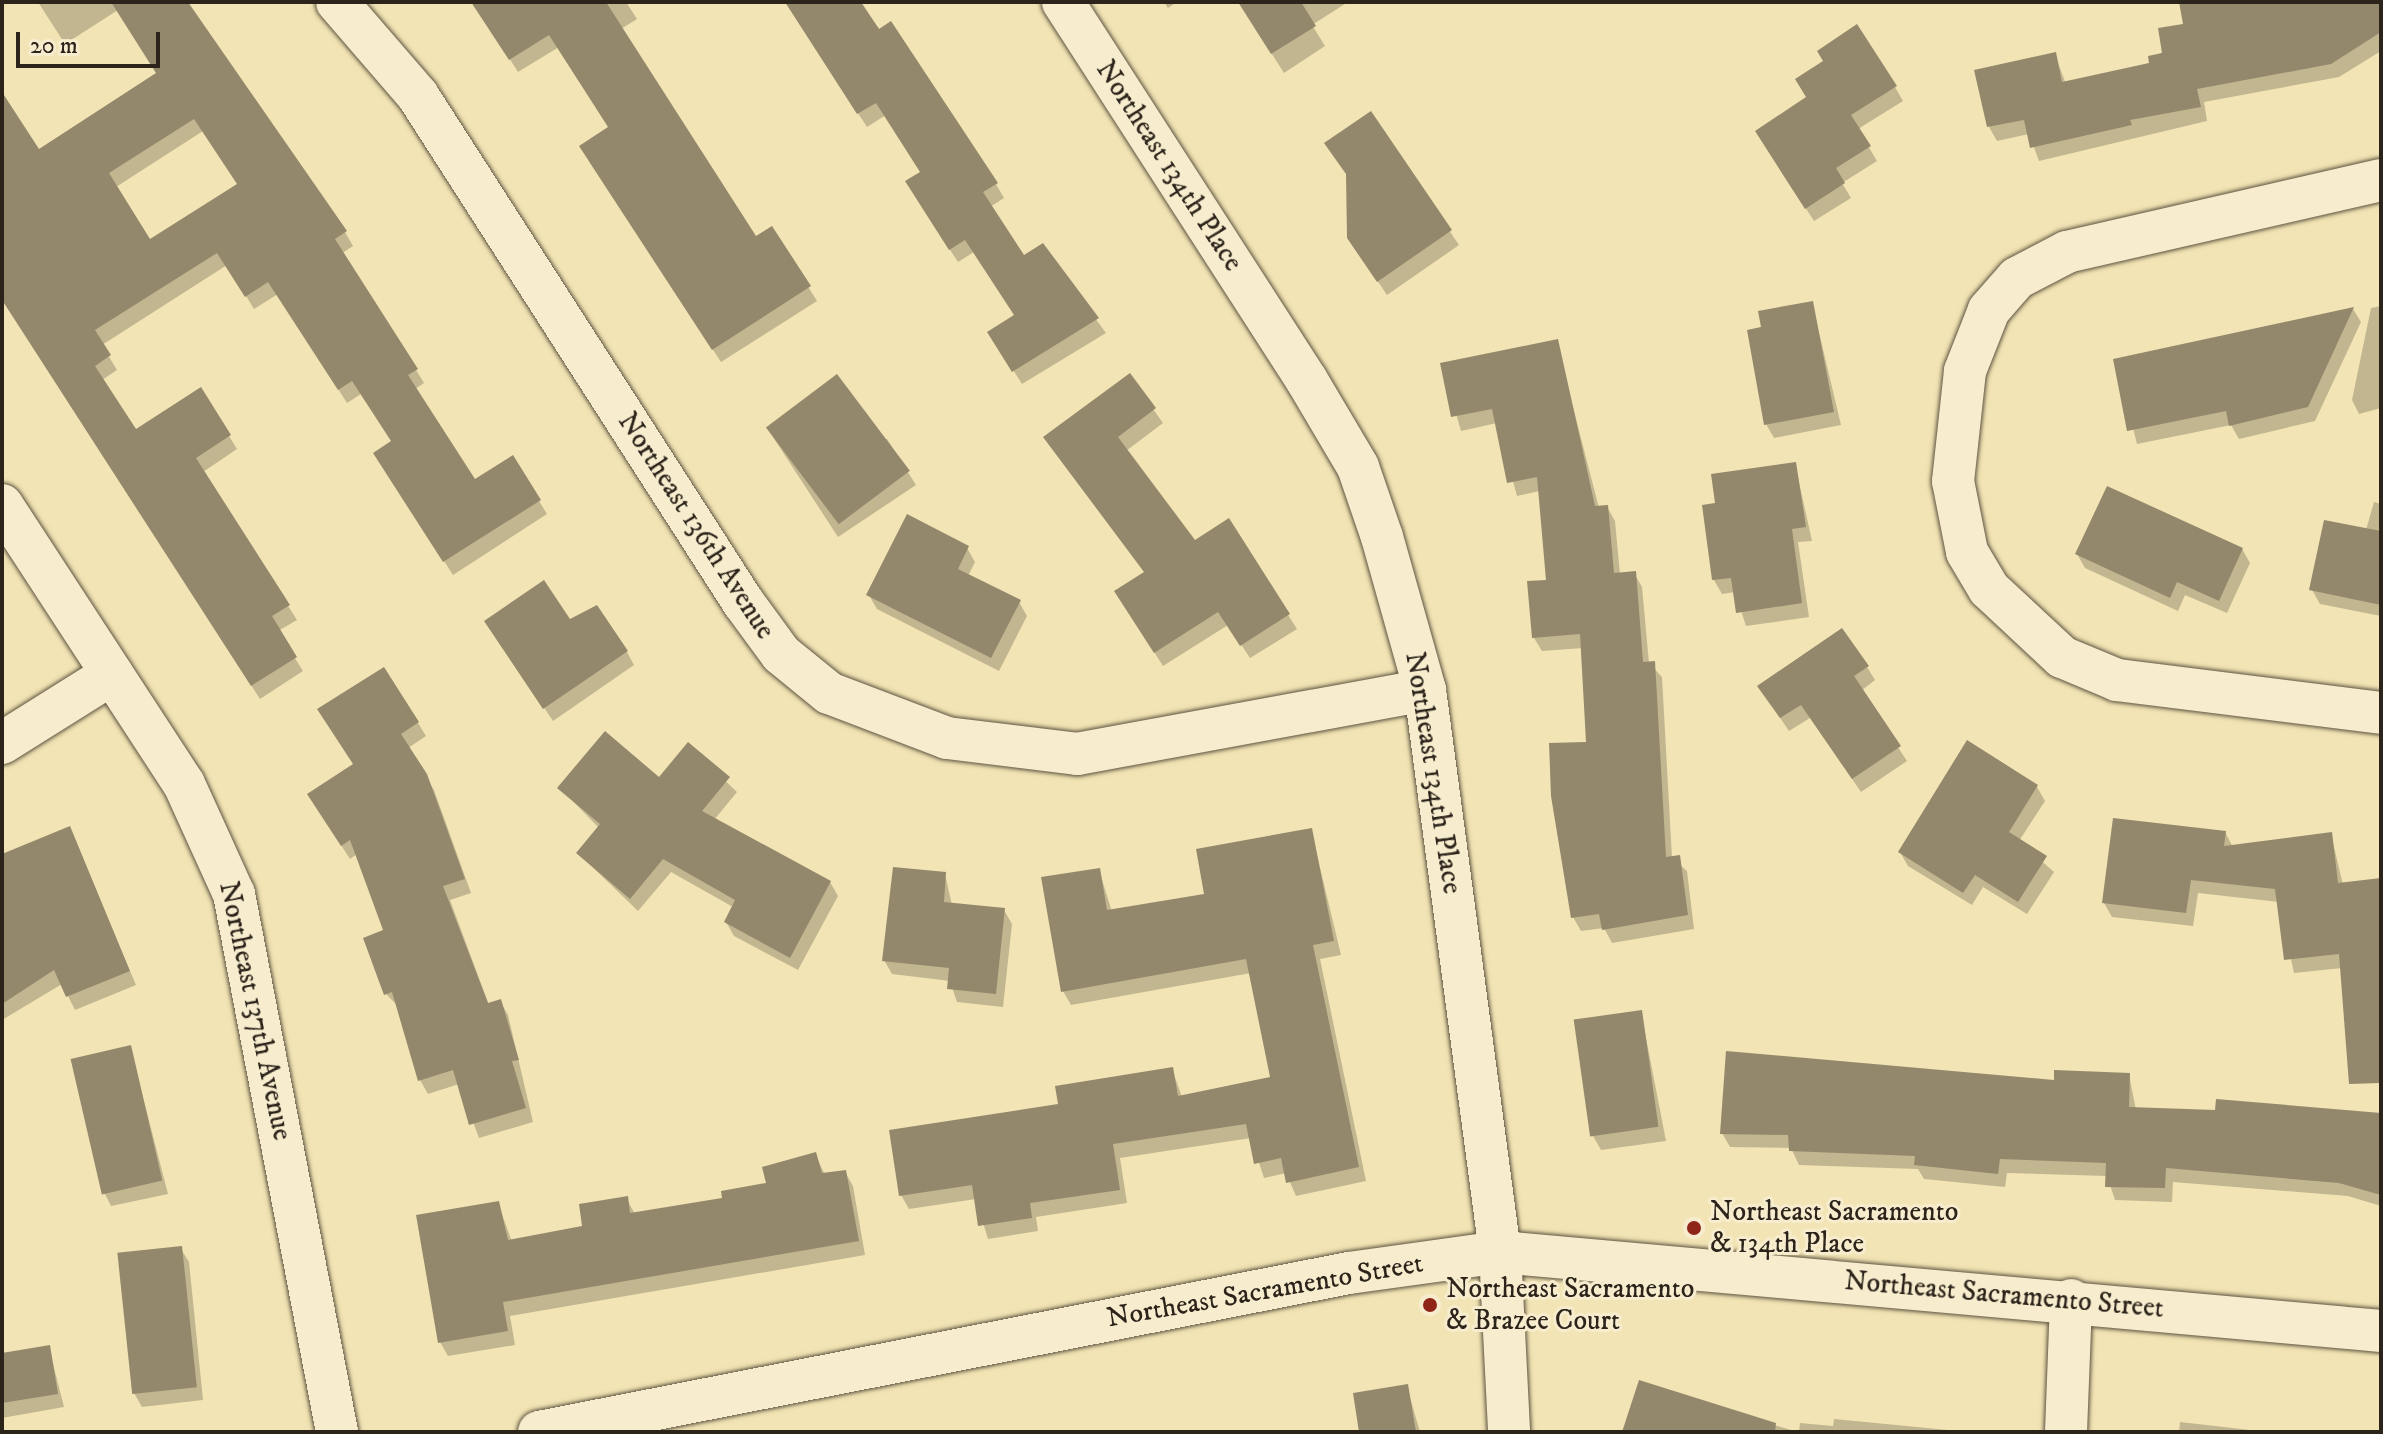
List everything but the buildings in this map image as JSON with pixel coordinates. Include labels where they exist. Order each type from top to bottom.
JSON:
[{"type":"street","name":"Northeast 136th Avenue","points":[[337,2],[418,96],[743,602],[781,654],[829,693],[947,738],[1077,754],[1425,690]]},
{"type":"street","name":"Northeast 134th Place","points":[[1063,2],[1358,467],[1425,690],[1500,1252],[1509,1432]]},
{"type":"street","points":[[2381,180],[2067,252],[2017,278],[1989,310],[1965,371],[1953,481],[1967,552],[1989,589],[2062,657],[2117,680],[2381,713]]},
{"type":"street","name":"Northeast 137th Avenue","points":[[2,505],[184,784],[234,894],[337,1432]]},
{"type":"street","points":[[2,743],[112,674]]},
{"type":"street","name":"Northeast Sacramento Street","points":[[539,1432],[1290,1284],[1500,1252],[2071,1300],[2381,1331]]},
{"type":"street","points":[[2066,1432],[2071,1300]]},
{"type":"place","name":"Northeast Sacramento & 134th Place","points":[[1694,1228]]},
{"type":"place","name":"Northeast Sacramento & Brazee Court","points":[[1430,1305]]}]
